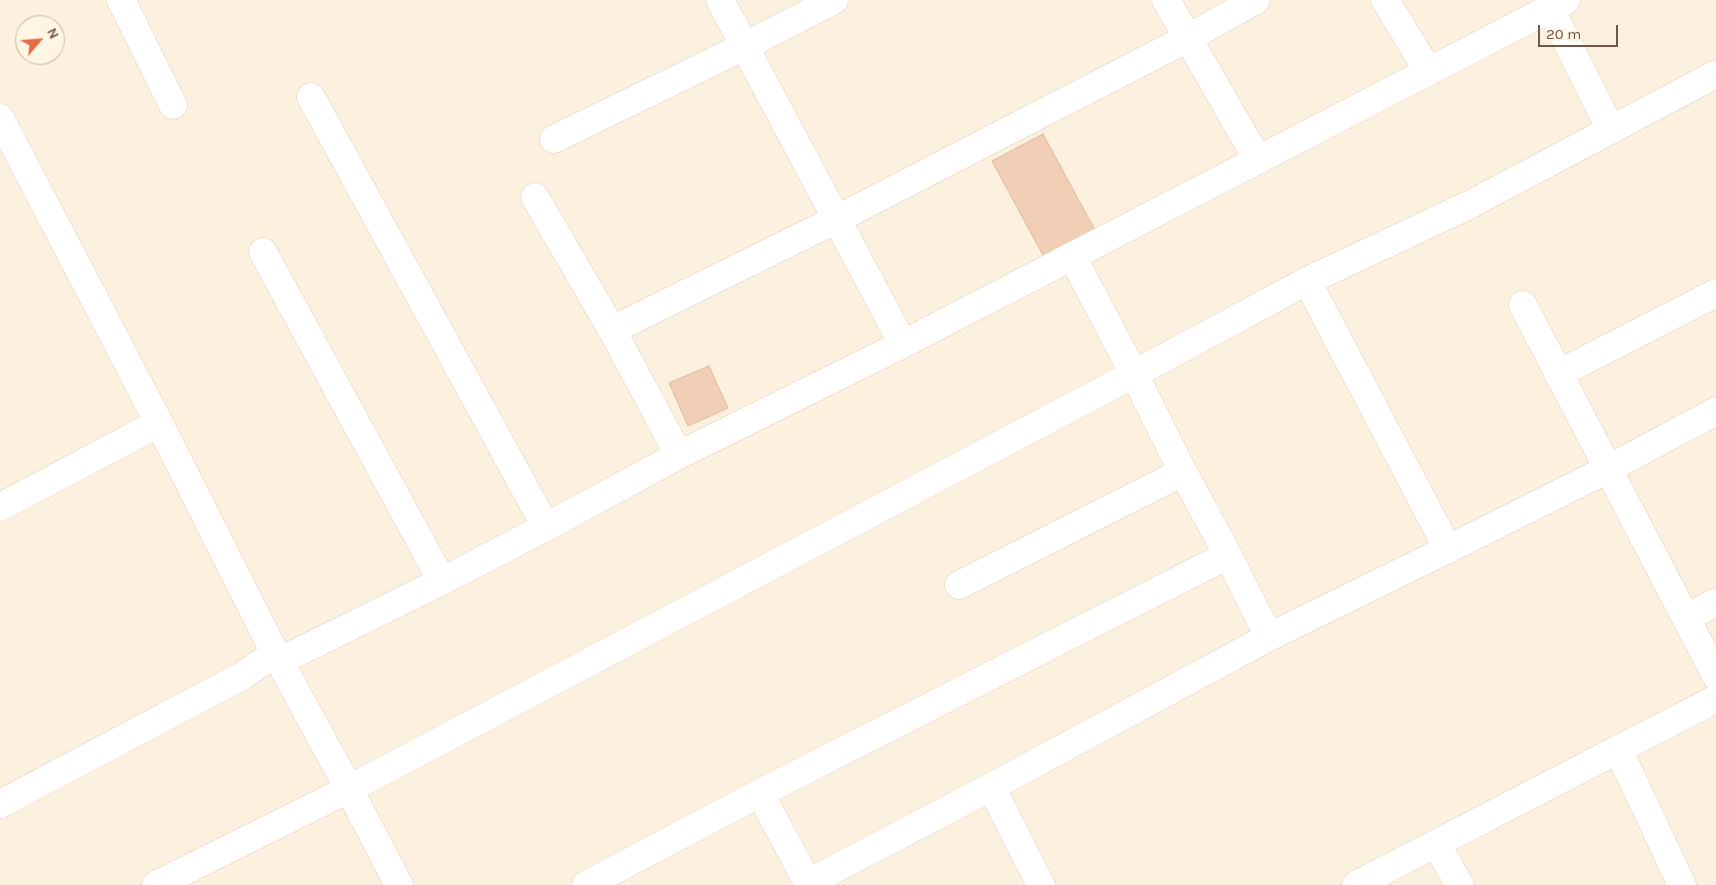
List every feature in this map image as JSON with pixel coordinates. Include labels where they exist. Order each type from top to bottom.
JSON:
[{"type":"street","points":[[121,0],[173,105]]},
{"type":"street","points":[[720,0],[903,344]]},
{"type":"street","points":[[554,139],[745,46],[834,0]]},
{"type":"street","points":[[1166,0],[1258,160]]},
{"type":"street","points":[[612,330],[837,219],[1188,38],[1256,0]]},
{"type":"street","points":[[1385,0],[1429,72]]},
{"type":"street","points":[[0,804],[278,657],[442,581],[679,455],[903,344],[1558,4],[1611,130]]},
{"type":"street","points":[[156,885],[350,789],[1307,281],[1469,205],[1716,74]]},
{"type":"street","points":[[311,97],[546,527]]},
{"type":"street","points":[[0,118],[159,423],[278,657],[350,789],[399,885]]},
{"type":"street","points":[[535,197],[612,330],[679,455]]},
{"type":"street","points":[[263,252],[442,581]]},
{"type":"street","points":[[1072,256],[1269,637]]},
{"type":"street","points":[[1307,281],[1448,549]]},
{"type":"street","points":[[1558,374],[1716,293]]},
{"type":"street","points":[[1523,305],[1716,676]]},
{"type":"street","points":[[760,793],[808,884],[991,788],[1269,637],[1608,469],[1716,411]]},
{"type":"street","points":[[0,507],[159,423]]},
{"type":"street","points":[[959,585],[1183,472]]},
{"type":"street","points":[[586,885],[760,793],[1228,555]]},
{"type":"street","points":[[1686,618],[1716,602]]},
{"type":"street","points":[[1356,885],[1716,698]]},
{"type":"street","points":[[1618,749],[1682,885]]},
{"type":"street","points":[[991,788],[1041,885]]},
{"type":"street","points":[[1436,844],[1460,885]]},
{"type":"building","points":[[1043,134],[1096,232],[1045,259],[992,161]]},
{"type":"building","points":[[709,366],[728,408],[688,426],[669,383]]}]
